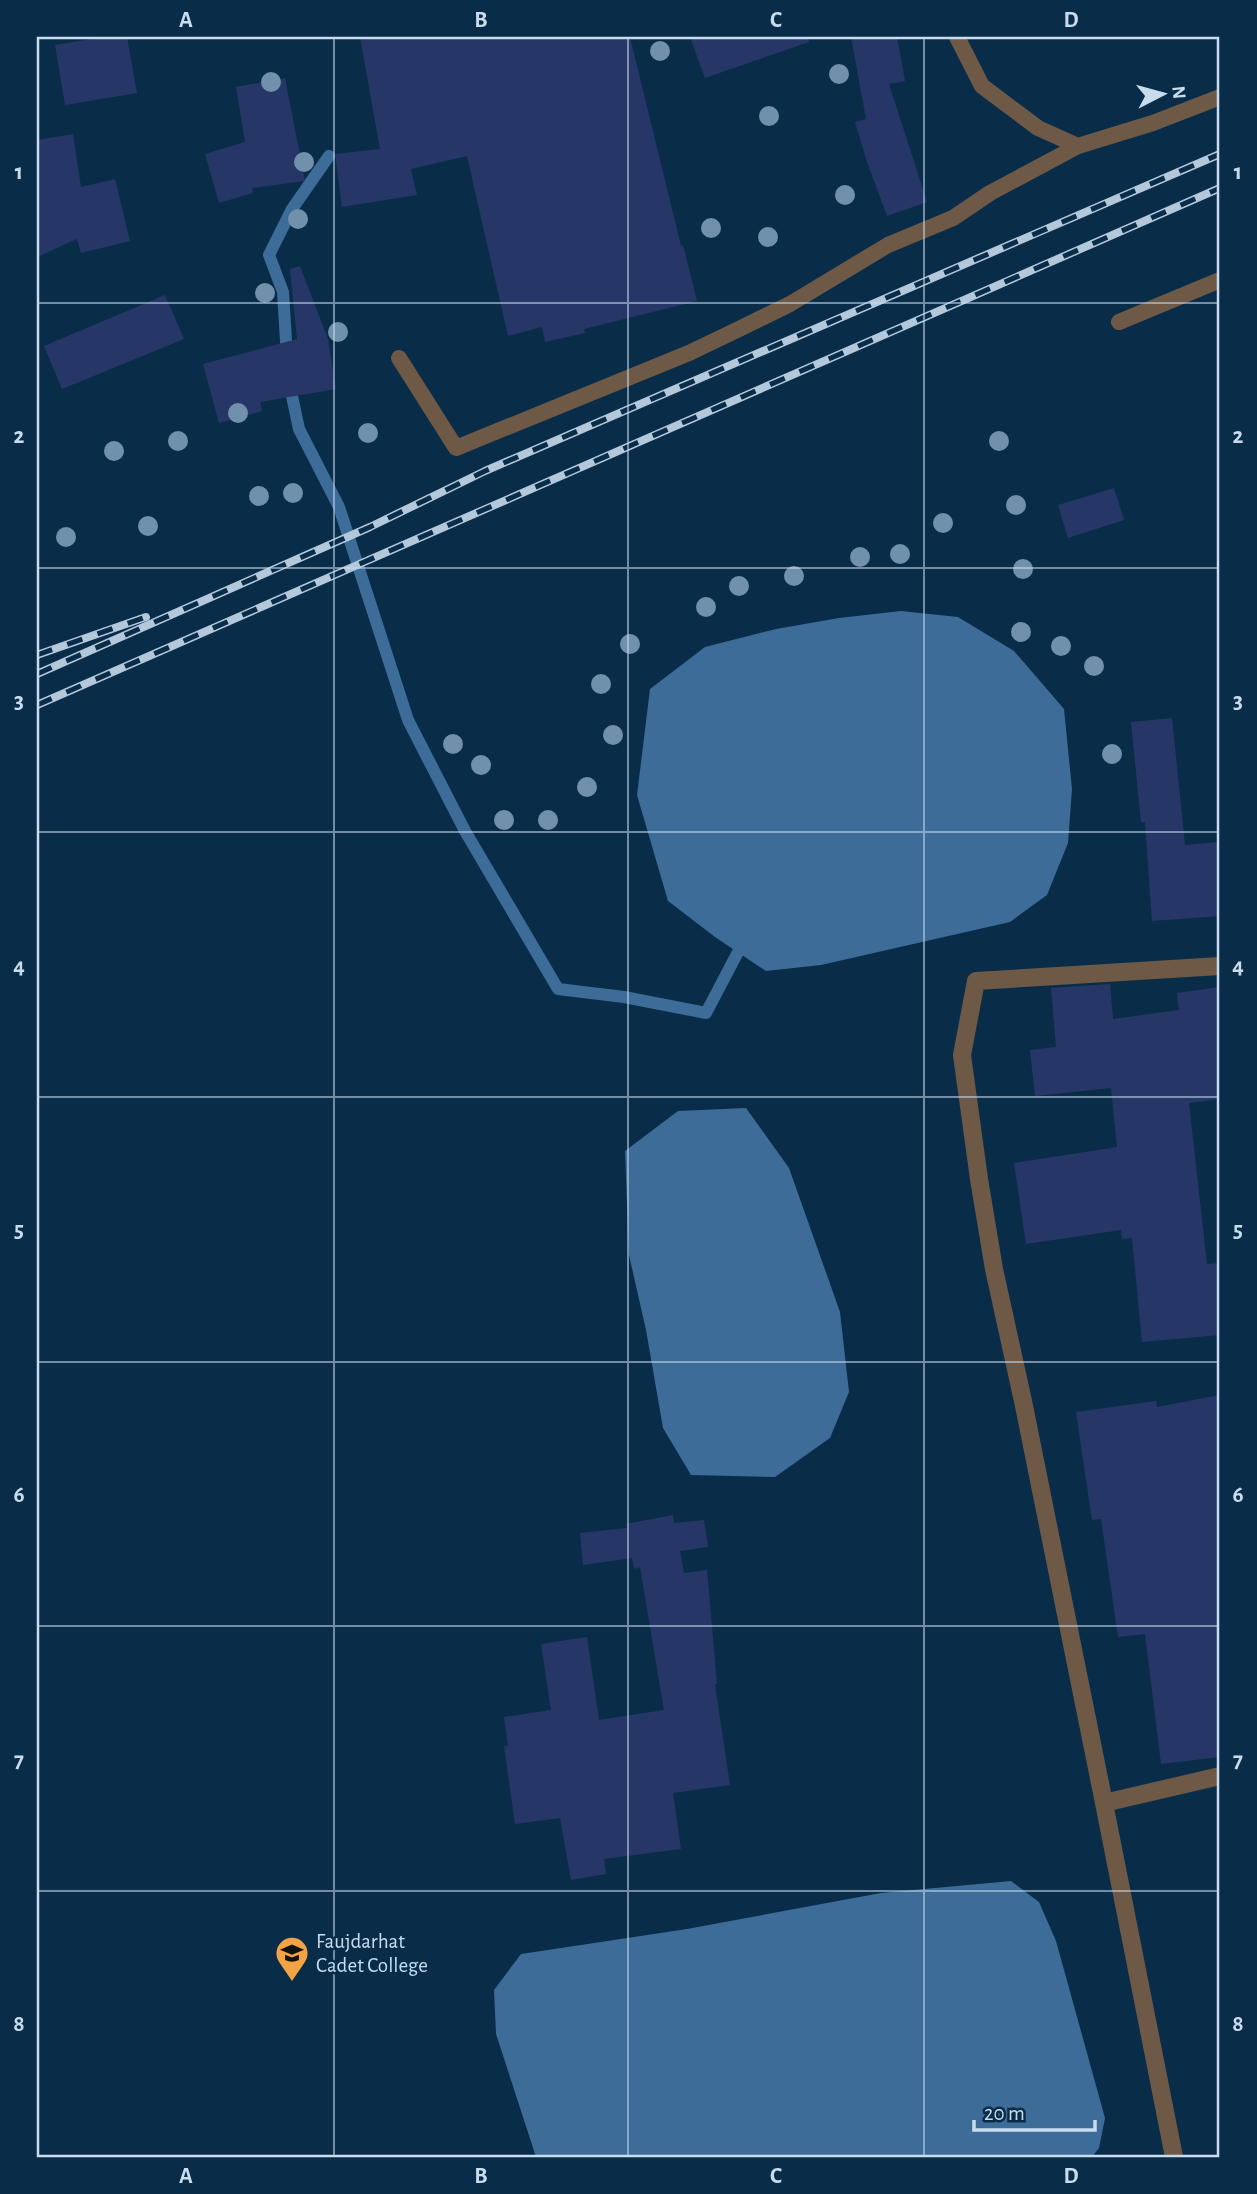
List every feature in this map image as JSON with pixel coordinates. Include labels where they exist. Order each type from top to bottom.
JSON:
[{"type":"street","points":[[1174,2157],[1023,1401],[994,1269],[961,1055],[976,981],[1220,966]]},
{"type":"street","points":[[1104,1803],[1220,1776]]},
{"type":"lane","points":[[957,37],[982,86],[1038,128],[1078,146]]},
{"type":"lane","points":[[399,358],[456,448],[714,341],[790,304],[888,245],[953,218],[990,193],[1078,146],[1153,123],[1220,97]]},
{"type":"lane","points":[[1119,322],[1220,280]]},
{"type":"water","points":[[901,611],[958,617],[1014,651],[1064,709],[1072,789],[1068,843],[1047,895],[1010,922],[821,965],[766,971],[668,901],[637,795],[650,689],[705,647],[776,629]]},
{"type":"water","points":[[746,1108],[789,1168],[840,1312],[849,1392],[830,1438],[775,1477],[691,1475],[663,1428],[646,1330],[629,1255],[625,1151],[678,1111]]},
{"type":"water","points":[[1011,1881],[1039,1902],[1056,1941],[1105,2118],[1099,2148],[1092,2157],[536,2157],[496,2034],[494,1990],[521,1954],[687,1929],[881,1893]]},
{"type":"building","points":[[103,37],[127,37],[137,93],[65,105],[55,45]]},
{"type":"building","points":[[360,37],[630,37],[697,301],[584,329],[585,333],[545,342],[542,327],[508,336],[467,156],[411,169],[417,195],[342,207],[335,154],[380,149]]},
{"type":"building","points":[[690,37],[808,37],[809,42],[705,78]]},
{"type":"building","points":[[851,37],[897,37],[905,81],[889,84],[927,202],[887,216],[855,122],[866,119]]},
{"type":"building","points":[[285,78],[305,181],[252,188],[253,193],[219,203],[205,154],[245,142],[236,87]]},
{"type":"building","points":[[73,134],[81,187],[115,179],[130,241],[81,253],[77,239],[37,257],[37,140]]},
{"type":"building","points":[[300,266],[328,339],[336,389],[260,402],[262,411],[219,423],[203,364],[297,339],[290,269]]},
{"type":"building","points":[[165,295],[184,339],[62,389],[44,346]]},
{"type":"building","points":[[1114,488],[1124,520],[1068,538],[1058,505]]},
{"type":"building","points":[[1172,718],[1185,845],[1220,842],[1220,916],[1152,921],[1145,822],[1141,822],[1131,722]]},
{"type":"building","points":[[1110,984],[1113,1019],[1179,1010],[1177,993],[1220,987],[1220,1099],[1189,1103],[1207,1264],[1220,1263],[1220,1335],[1142,1342],[1132,1238],[1122,1239],[1121,1230],[1026,1244],[1014,1163],[1117,1147],[1111,1088],[1035,1096],[1030,1050],[1056,1047],[1051,988]]},
{"type":"building","points":[[1220,1395],[1220,1757],[1161,1764],[1145,1634],[1118,1637],[1101,1519],[1092,1520],[1076,1412],[1156,1401],[1157,1407]]},
{"type":"building","points":[[673,1515],[674,1523],[704,1520],[708,1547],[680,1551],[684,1573],[707,1570],[715,1685],[730,1785],[673,1793],[681,1849],[604,1859],[606,1874],[571,1880],[560,1818],[515,1824],[504,1746],[508,1746],[504,1717],[551,1710],[541,1644],[587,1637],[599,1720],[664,1710],[640,1567],[634,1569],[632,1558],[583,1565],[580,1533],[627,1528],[626,1524]]},
{"type":"waterway","points":[[287,357],[283,292],[269,255],[292,209],[329,156]]},
{"type":"waterway","points":[[289,382],[299,429],[339,507],[408,720],[465,831],[558,989],[624,997],[706,1013],[738,952]]},
{"type":"railway","points":[[37,674],[370,527],[485,471],[1220,154]]},
{"type":"railway","points":[[37,705],[1220,188]]},
{"type":"railway","points":[[37,655],[146,617]]},
{"type":"place","name":"Faujdarhat Cadet College","points":[[292,1983]]}]
